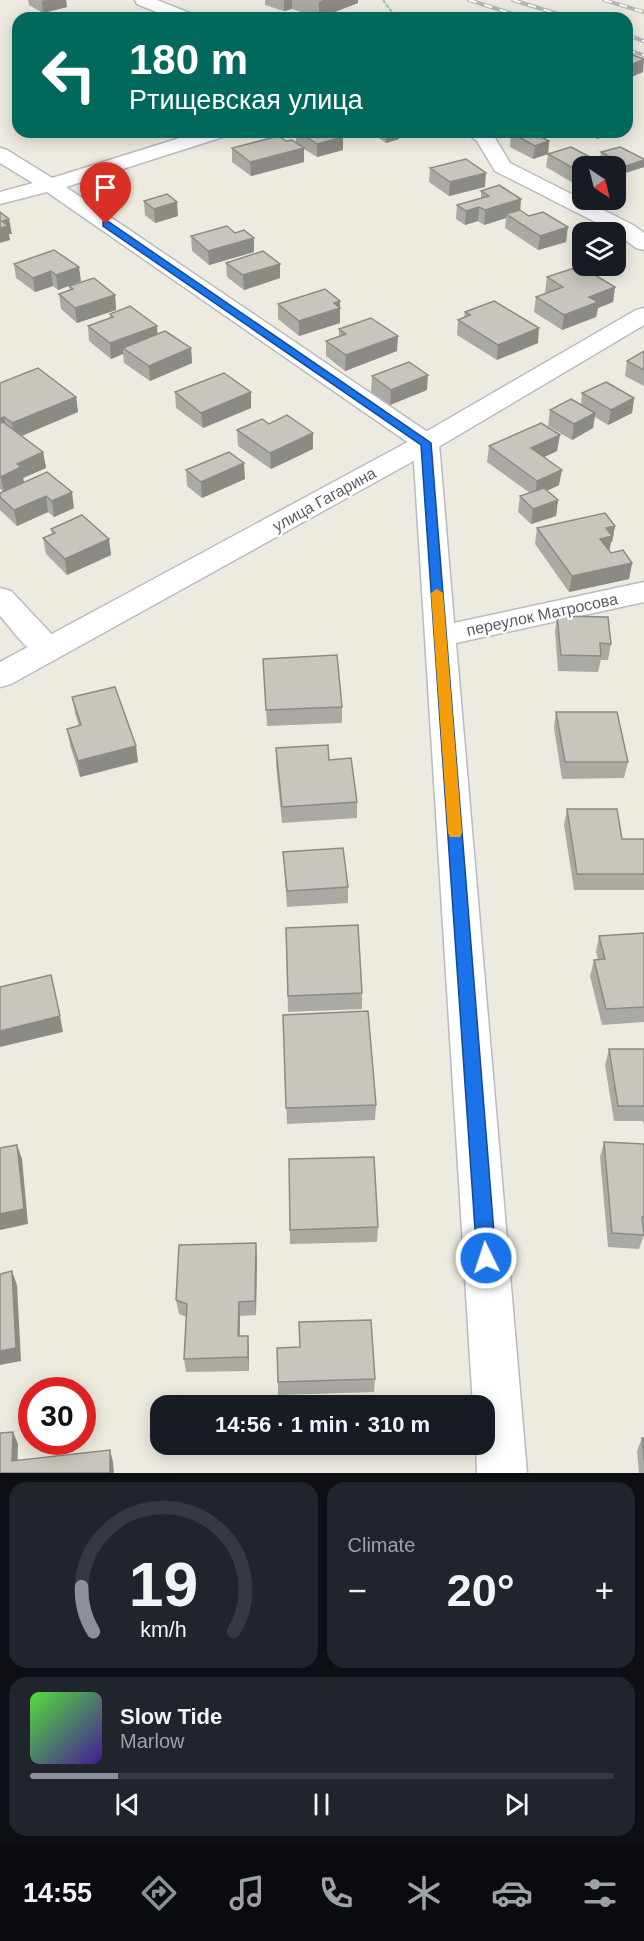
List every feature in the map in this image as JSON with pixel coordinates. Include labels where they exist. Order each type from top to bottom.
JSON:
[{"type":"street","points":[[143,0],[172,12]]},
{"type":"street","points":[[0,198],[50,185],[200,138]]},
{"type":"street","points":[[486,138],[502,167],[625,230],[644,243]]},
{"type":"street","points":[[0,154],[50,185],[426,443],[502,1473]]},
{"type":"street","name":"улица Гагарина","points":[[0,676],[426,443],[644,315]]},
{"type":"street","name":"переулок Матросова","points":[[440,636],[644,592]]},
{"type":"street","points":[[0,598],[49,650]]},
{"type":"building","points":[[633,55],[644,59],[633,64]]},
{"type":"building","points":[[271,138],[282,138],[286,141],[292,140],[304,148],[250,162],[232,148]]},
{"type":"building","points":[[308,138],[339,138],[317,144]]},
{"type":"building","points":[[520,138],[543,138],[549,141],[535,146]]},
{"type":"building","points":[[571,147],[588,156],[572,156],[572,167],[548,154]]},
{"type":"building","points":[[620,147],[644,160],[626,166],[626,156],[608,156],[601,152]]},
{"type":"building","points":[[466,159],[486,173],[450,182],[430,168]]},
{"type":"building","points":[[499,185],[521,199],[485,210],[479,207],[466,211],[457,205],[489,196],[481,191]]},
{"type":"building","points":[[167,194],[177,202],[154,209],[144,201]]},
{"type":"building","points":[[520,210],[529,216],[543,212],[568,227],[540,236],[506,214]]},
{"type":"building","points":[[0,212],[9,219],[2,221],[8,226],[0,228]]},
{"type":"building","points":[[227,226],[235,233],[244,230],[254,238],[208,251],[191,236]]},
{"type":"building","points":[[54,250],[79,267],[56,275],[51,271],[33,278],[14,264]]},
{"type":"building","points":[[263,251],[280,264],[243,275],[226,263]]},
{"type":"building","points":[[572,269],[572,276],[597,276],[615,287],[589,297],[598,302],[564,315],[536,297],[563,287],[547,277]]},
{"type":"building","points":[[94,278],[115,295],[75,308],[59,294],[73,289],[69,286]]},
{"type":"building","points":[[325,289],[340,301],[334,303],[340,308],[299,321],[278,304]]},
{"type":"building","points":[[494,301],[539,328],[498,345],[458,320],[470,315],[465,312]]},
{"type":"building","points":[[130,306],[157,326],[110,343],[88,326],[113,317],[110,314]]},
{"type":"building","points":[[371,318],[398,336],[346,355],[326,341],[346,334],[339,329]]},
{"type":"building","points":[[165,331],[191,348],[149,366],[123,348]]},
{"type":"building","points":[[644,351],[644,370],[627,361]]},
{"type":"building","points":[[409,362],[428,375],[391,390],[372,376]]},
{"type":"building","points":[[38,368],[76,397],[12,423],[4,417],[0,419],[0,383]]},
{"type":"building","points":[[224,373],[251,392],[201,413],[175,392]]},
{"type":"building","points":[[606,382],[634,398],[611,410],[582,393]]},
{"type":"building","points":[[571,399],[595,413],[574,424],[550,410]]},
{"type":"building","points":[[287,415],[313,433],[270,453],[237,430],[262,419],[269,424]]},
{"type":"building","points":[[3,422],[43,452],[17,464],[21,467],[1,477],[0,423]]},
{"type":"building","points":[[541,423],[560,435],[531,448],[562,470],[537,481],[489,446]]},
{"type":"building","points":[[229,452],[244,463],[201,482],[186,470]]},
{"type":"building","points":[[47,472],[72,492],[52,501],[46,496],[14,510],[0,497],[0,493]]},
{"type":"building","points":[[544,488],[558,500],[533,509],[520,496]]},
{"type":"building","points":[[605,513],[615,526],[606,528],[612,536],[600,539],[611,553],[623,550],[632,563],[572,576],[537,528]]},
{"type":"building","points":[[82,515],[109,539],[65,559],[43,538],[55,533],[51,529]]},
{"type":"building","points":[[557,616],[608,617],[611,644],[600,643],[601,656],[561,655]]},
{"type":"building","points":[[337,655],[342,707],[266,710],[263,659]]},
{"type":"building","points":[[115,687],[136,746],[78,761],[67,729],[81,725],[72,697]]},
{"type":"building","points":[[556,712],[617,712],[628,762],[565,762]]},
{"type":"building","points":[[328,745],[329,760],[351,758],[357,802],[282,807],[276,748]]},
{"type":"building","points":[[567,809],[617,809],[622,839],[644,839],[644,874],[577,874]]},
{"type":"building","points":[[343,848],[348,887],[287,891],[283,852]]},
{"type":"building","points":[[358,925],[362,993],[288,996],[286,928]]},
{"type":"building","points":[[644,933],[644,1007],[606,1009],[594,960],[605,959],[599,936]]},
{"type":"building","points":[[51,975],[60,1016],[0,1031],[0,987]]},
{"type":"building","points":[[368,1011],[376,1105],[286,1108],[283,1015]]},
{"type":"building","points":[[609,1049],[644,1049],[644,1106],[618,1106]]},
{"type":"building","points":[[604,1142],[644,1144],[644,1217],[642,1217],[644,1235],[612,1233]]},
{"type":"building","points":[[17,1145],[24,1209],[0,1214],[0,1148]]},
{"type":"building","points":[[374,1157],[378,1227],[290,1230],[289,1159]]},
{"type":"building","points":[[256,1243],[255,1301],[239,1302],[238,1336],[248,1336],[248,1357],[184,1359],[187,1304],[176,1300],[179,1245]]},
{"type":"building","points":[[12,1271],[16,1348],[0,1351],[0,1274]]},
{"type":"building","points":[[371,1320],[375,1379],[278,1382],[277,1348],[300,1347],[299,1322]]},
{"type":"building","points":[[13,1432],[12,1461],[65,1455],[96,1455],[96,1452],[110,1450],[110,1473],[0,1473],[0,1433]]},
{"type":"railway","points":[[469,0],[507,12]]},
{"type":"railway","points":[[513,0],[552,12]]},
{"type":"railway","points":[[604,0],[644,12]]},
{"type":"railway","points":[[633,37],[644,41]]},
{"type":"railway","points":[[633,52],[644,55]]},
{"type":"slow traffic","points":[[437,593],[455,833]]},
{"type":"route","points":[[106,224],[426,443],[486,1258]]}]
